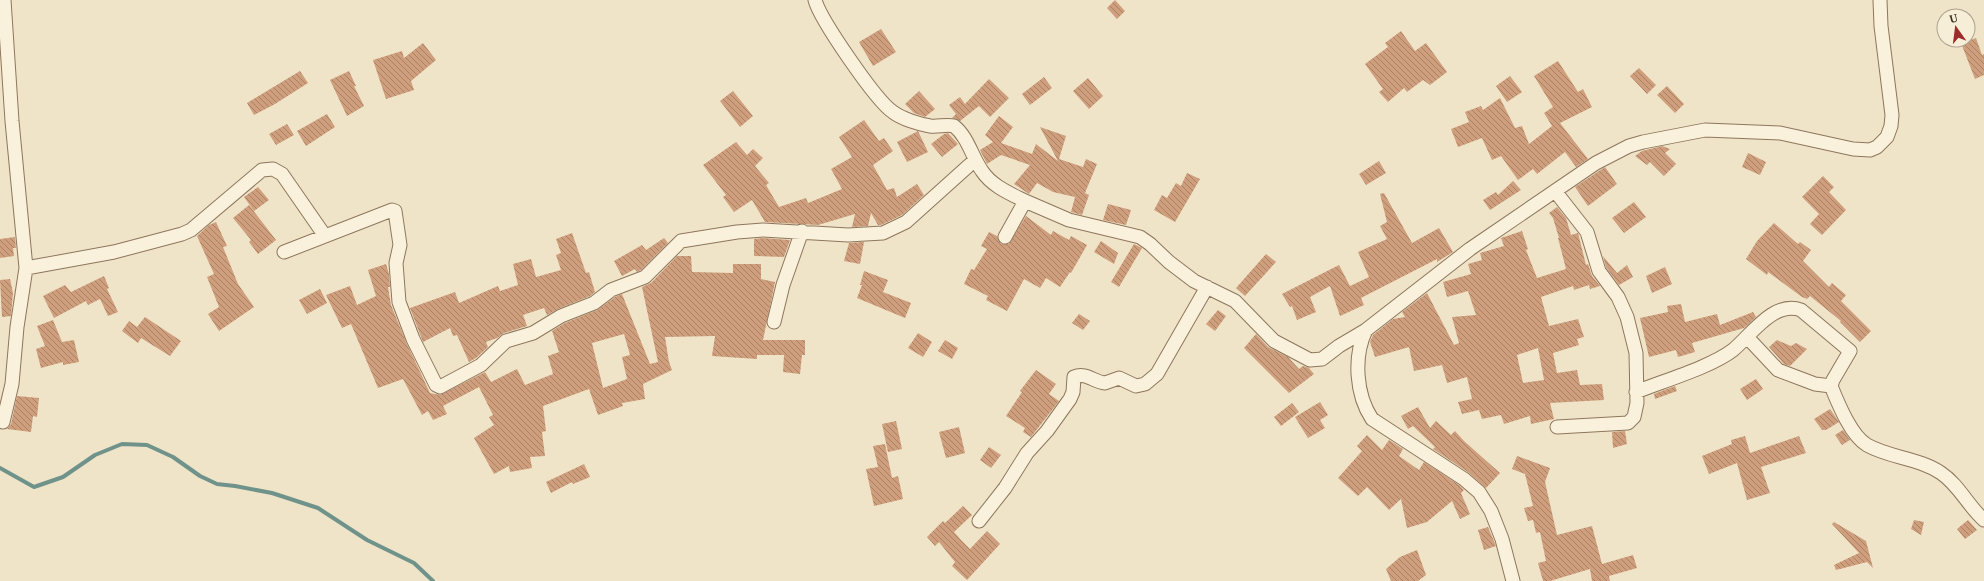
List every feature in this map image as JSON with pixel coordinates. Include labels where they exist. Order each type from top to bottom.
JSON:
[{"type":"street","points":[[3,422],[12,384],[17,327],[26,272],[4,54],[4,0]]},
{"type":"street","points":[[815,0],[825,19],[864,78],[882,102],[893,112],[905,118],[930,126],[954,126],[961,133],[975,160],[987,178],[1003,190],[1069,220],[1140,237],[1182,273],[1235,301],[1274,341],[1310,360],[1322,359],[1339,346],[1366,330],[1470,249],[1596,163],[1629,146],[1705,130],[1780,133],[1857,150],[1870,150],[1877,147],[1887,137],[1891,126],[1892,115],[1881,26],[1880,0]]},
{"type":"street","points":[[284,252],[392,210],[395,211],[400,245],[396,263],[399,302],[413,339],[436,385],[440,387],[481,365],[506,341],[533,333],[561,316],[594,303],[611,290],[645,277],[681,241],[737,232],[802,231],[868,235],[883,233],[906,222],[938,195],[975,160]]},
{"type":"street","points":[[26,272],[114,252],[182,234],[191,230],[262,170],[273,169],[282,174],[325,236]]},
{"type":"street","points":[[1555,190],[1587,232],[1599,271],[1624,309],[1636,353],[1635,415],[1633,419],[1628,422],[1557,427]]},
{"type":"street","points":[[1005,237],[1025,201]]},
{"type":"street","points":[[774,322],[782,285],[802,231]]},
{"type":"street","points":[[979,521],[1006,488],[1027,453],[1047,431],[1070,399],[1073,392],[1074,377],[1090,377],[1103,383],[1119,378],[1137,387],[1145,384],[1157,374],[1207,287]]},
{"type":"street","points":[[1636,392],[1727,355],[1766,318],[1781,310],[1796,308],[1801,310],[1850,351],[1831,386]]},
{"type":"street","points":[[1366,330],[1360,348],[1358,364],[1360,391],[1366,410],[1372,419],[1464,479],[1479,492],[1491,511],[1502,539],[1513,581]]},
{"type":"street","points":[[1747,337],[1778,370],[1814,384],[1831,386]]},
{"type":"street","points":[[1831,386],[1853,431],[1864,442],[1887,453],[1925,464],[1938,472],[1950,480],[1984,520]]},
{"type":"building","points":[[1115,0],[1125,11],[1117,19],[1107,8]]},
{"type":"building","points":[[881,29],[896,52],[873,66],[859,42]]},
{"type":"building","points":[[1401,31],[1415,51],[1426,43],[1447,72],[1430,85],[1423,80],[1407,92],[1404,88],[1388,102],[1379,92],[1383,89],[1365,64],[1388,47],[1385,43]]},
{"type":"building","points":[[1976,38],[1982,55],[1984,54],[1984,75],[1975,79],[1963,48],[1976,48]]},
{"type":"building","points":[[423,43],[436,60],[411,81],[414,90],[386,99],[373,60],[402,51],[404,58]]},
{"type":"building","points":[[1558,61],[1578,92],[1583,89],[1592,107],[1560,123],[1588,159],[1576,167],[1565,152],[1537,174],[1533,169],[1518,180],[1501,156],[1492,160],[1482,138],[1458,147],[1451,129],[1469,122],[1465,112],[1481,106],[1483,110],[1500,98],[1515,128],[1522,126],[1529,144],[1552,126],[1544,113],[1553,107],[1534,76]]},
{"type":"building","points":[[1639,68],[1656,85],[1647,94],[1630,76]]},
{"type":"building","points":[[300,71],[308,83],[275,104],[254,115],[247,103]]},
{"type":"building","points":[[349,71],[356,86],[354,86],[364,106],[347,116],[330,80]]},
{"type":"building","points":[[1510,76],[1522,92],[1507,102],[1496,86]]},
{"type":"building","points":[[1044,77],[1052,88],[1030,105],[1022,94]]},
{"type":"building","points":[[1088,78],[1103,96],[1089,109],[1073,91]]},
{"type":"building","points":[[989,79],[1009,98],[990,117],[979,106],[960,121],[952,118],[956,114],[949,105],[960,97],[965,104]]},
{"type":"building","points":[[1667,86],[1684,104],[1675,113],[1657,95]]},
{"type":"building","points":[[733,91],[753,116],[740,127],[720,101]]},
{"type":"building","points":[[919,91],[935,109],[925,117],[914,113],[905,104]]},
{"type":"building","points":[[327,114],[335,127],[306,146],[297,131]]},
{"type":"building","points":[[999,116],[1013,127],[1001,143],[1032,154],[1036,144],[1058,161],[1040,127],[1066,136],[1059,159],[1083,167],[1086,159],[1097,164],[1085,193],[1089,195],[1082,215],[1071,212],[1075,197],[1053,192],[1037,183],[1029,194],[1014,184],[1030,165],[1001,155],[987,164],[980,150],[993,142],[985,135]]},
{"type":"building","points":[[864,120],[879,141],[884,138],[893,151],[873,165],[887,190],[894,188],[897,197],[917,184],[924,195],[902,215],[881,225],[878,225],[871,213],[868,226],[852,227],[855,214],[818,225],[765,222],[752,200],[734,212],[723,197],[726,195],[703,165],[736,142],[747,155],[753,149],[763,158],[755,166],[769,183],[766,185],[779,207],[806,198],[808,203],[842,189],[831,169],[852,157],[839,137]]},
{"type":"building","points":[[287,124],[294,135],[276,145],[269,134]]},
{"type":"building","points":[[918,131],[928,152],[907,162],[897,142]]},
{"type":"building","points":[[948,133],[958,144],[942,157],[931,144],[944,134]]},
{"type":"building","points":[[1662,146],[1670,149],[1665,153],[1676,164],[1664,176],[1650,162],[1647,165],[1635,156],[1642,151]]},
{"type":"building","points":[[1748,153],[1766,162],[1760,175],[1742,167]]},
{"type":"building","points":[[1379,161],[1386,173],[1366,185],[1359,174]]},
{"type":"building","points":[[1605,167],[1617,184],[1588,206],[1575,187]]},
{"type":"building","points":[[1187,173],[1200,179],[1175,222],[1154,210],[1162,195],[1167,198],[1176,183],[1181,186]]},
{"type":"building","points":[[1823,176],[1834,187],[1829,192],[1846,210],[1822,235],[1810,224],[1819,214],[1802,197]]},
{"type":"building","points":[[1513,181],[1521,190],[1490,210],[1483,200],[1496,192],[1498,195]]},
{"type":"building","points":[[258,187],[269,200],[254,211],[244,197]]},
{"type":"building","points":[[1384,193],[1412,243],[1439,228],[1453,252],[1437,262],[1437,259],[1361,298],[1364,305],[1340,316],[1330,286],[1310,297],[1316,312],[1297,320],[1292,306],[1290,307],[1282,294],[1339,265],[1350,286],[1369,277],[1358,252],[1387,239],[1380,226],[1387,222],[1380,194]]},
{"type":"building","points":[[1634,202],[1646,217],[1624,233],[1612,218]]},
{"type":"building","points":[[1108,204],[1131,210],[1126,225],[1103,220]]},
{"type":"building","points":[[249,205],[276,240],[258,254],[249,242],[251,240],[233,218]]},
{"type":"building","points":[[1557,207],[1566,218],[1571,235],[1578,233],[1586,265],[1588,264],[1592,276],[1600,286],[1590,289],[1589,285],[1574,290],[1573,286],[1541,297],[1549,326],[1578,319],[1584,337],[1577,339],[1579,345],[1553,353],[1557,373],[1577,370],[1580,385],[1602,384],[1604,400],[1550,403],[1554,419],[1531,424],[1530,416],[1504,424],[1501,415],[1482,419],[1479,410],[1462,414],[1458,402],[1472,399],[1467,377],[1447,383],[1442,365],[1414,371],[1409,347],[1375,357],[1370,342],[1373,335],[1393,319],[1405,317],[1402,312],[1427,293],[1454,345],[1459,343],[1452,317],[1476,315],[1468,291],[1447,297],[1443,282],[1471,274],[1468,264],[1482,260],[1480,253],[1504,246],[1501,238],[1522,231],[1528,249],[1526,250],[1537,278],[1566,269],[1553,218],[1549,213]],"holes":[[[1538,348],[1544,380],[1523,383],[1517,355]]]},
{"type":"building","points":[[1026,216],[1051,235],[1053,231],[1069,240],[1071,236],[1087,245],[1071,273],[1070,272],[1060,287],[1046,278],[1040,288],[1024,279],[1007,311],[986,300],[988,296],[964,284],[971,269],[974,270],[987,249],[981,246],[989,232],[997,236],[1001,244],[1009,244]]},
{"type":"building","points":[[216,222],[227,246],[223,247],[238,284],[254,307],[219,331],[208,314],[219,307],[207,277],[214,274],[197,236],[209,225]]},
{"type":"building","points":[[1774,223],[1798,244],[1800,242],[1811,250],[1803,261],[1829,287],[1832,283],[1846,295],[1841,301],[1871,331],[1860,342],[1840,322],[1841,321],[1810,296],[1807,299],[1802,297],[1768,272],[1767,275],[1746,259],[1757,241]]},
{"type":"building","points":[[572,233],[586,273],[589,272],[595,292],[590,296],[547,315],[544,308],[523,315],[527,326],[504,333],[497,338],[486,342],[488,347],[469,362],[457,335],[453,336],[450,328],[423,342],[410,308],[455,292],[459,303],[498,286],[500,291],[518,285],[513,264],[531,259],[536,277],[561,270],[556,255],[561,253],[556,239]]},
{"type":"building","points":[[15,237],[16,248],[13,248],[14,256],[0,258],[0,239]]},
{"type":"building","points":[[664,238],[668,243],[641,270],[637,272],[635,269],[622,276],[614,261],[642,245],[646,250]]},
{"type":"building","points":[[763,238],[790,240],[784,257],[754,256],[754,239]]},
{"type":"building","points":[[1101,241],[1118,253],[1114,264],[1094,252]]},
{"type":"building","points":[[864,242],[860,264],[844,261],[849,243]]},
{"type":"building","points":[[1134,244],[1142,248],[1119,287],[1111,282]]},
{"type":"building","points":[[1266,254],[1276,262],[1245,296],[1236,288]]},
{"type":"building","points":[[677,256],[691,256],[692,272],[733,273],[733,264],[761,264],[761,279],[775,282],[763,340],[805,340],[805,355],[802,355],[800,374],[783,372],[784,355],[757,355],[757,359],[712,356],[715,336],[665,337],[669,362],[672,370],[643,384],[645,399],[622,403],[623,406],[598,415],[589,389],[543,406],[546,431],[542,432],[545,456],[530,457],[532,468],[510,472],[509,466],[494,474],[474,438],[494,425],[489,417],[493,415],[479,387],[443,406],[447,414],[433,420],[428,411],[422,415],[403,379],[378,388],[351,324],[342,328],[326,295],[350,286],[357,305],[376,296],[368,270],[386,264],[389,274],[390,287],[388,287],[391,305],[406,342],[430,393],[440,395],[485,372],[491,382],[517,369],[525,385],[553,374],[548,356],[559,352],[552,331],[565,323],[597,310],[615,297],[622,294],[650,364],[658,362],[642,287],[651,283]],"holes":[[[624,334],[630,355],[622,357],[627,379],[603,388],[592,343]]]},
{"type":"building","points":[[1603,256],[1617,273],[1627,265],[1633,277],[1619,285],[1606,267]]},
{"type":"building","points":[[1665,267],[1672,284],[1652,293],[1646,276]]},
{"type":"building","points":[[864,271],[888,280],[883,292],[911,303],[905,318],[857,298],[862,285],[860,285]]},
{"type":"building","points":[[104,276],[109,288],[107,289],[118,312],[108,316],[100,299],[88,305],[86,301],[54,318],[43,296],[65,285],[71,292]]},
{"type":"building","points":[[10,279],[13,293],[11,316],[2,317],[0,280]]},
{"type":"building","points":[[320,289],[327,303],[307,314],[299,300]]},
{"type":"building","points":[[1681,304],[1685,322],[1717,314],[1720,325],[1753,312],[1756,317],[1744,328],[1692,343],[1695,352],[1678,357],[1676,350],[1649,357],[1640,318],[1668,312],[1667,306]]},
{"type":"building","points":[[1218,310],[1226,316],[1215,331],[1206,324]]},
{"type":"building","points":[[1079,314],[1090,321],[1083,330],[1072,323]]},
{"type":"building","points":[[145,317],[181,341],[170,356],[141,338],[138,343],[122,331],[129,321],[137,327]]},
{"type":"building","points":[[53,320],[62,342],[74,340],[79,362],[63,365],[63,362],[41,368],[36,349],[45,346],[37,326]]},
{"type":"building","points":[[918,333],[932,342],[923,357],[908,348]]},
{"type":"building","points":[[1256,334],[1268,347],[1288,357],[1299,369],[1303,366],[1309,368],[1314,374],[1289,393],[1244,348]]},
{"type":"building","points":[[945,340],[958,348],[952,359],[938,351]]},
{"type":"building","points":[[1777,340],[1791,346],[1796,343],[1807,349],[1790,366],[1784,364],[1769,347]]},
{"type":"building","points":[[1036,370],[1056,384],[1049,394],[1059,401],[1031,437],[1023,432],[1025,428],[1006,416],[1022,392],[1020,391]]},
{"type":"building","points":[[1756,379],[1763,389],[1747,400],[1740,389]]},
{"type":"building","points":[[1675,386],[1677,391],[1655,399],[1654,394]]},
{"type":"building","points":[[17,396],[39,398],[37,417],[33,416],[31,432],[7,429],[11,424]]},
{"type":"building","points":[[1320,402],[1328,415],[1320,420],[1325,428],[1308,438],[1295,417]]},
{"type":"building","points":[[1292,403],[1299,412],[1281,426],[1274,417]]},
{"type":"building","points":[[1418,407],[1430,428],[1436,421],[1451,435],[1455,431],[1500,473],[1486,488],[1468,472],[1433,449],[1435,447],[1413,426],[1408,429],[1401,416]]},
{"type":"building","points":[[1830,409],[1839,422],[1826,430],[1822,430],[1814,419]]},
{"type":"building","points":[[896,421],[902,449],[888,452],[882,424]]},
{"type":"building","points":[[959,427],[965,453],[946,458],[939,432]]},
{"type":"building","points":[[1843,430],[1850,440],[1842,445],[1835,435]]},
{"type":"building","points":[[1625,431],[1627,444],[1613,448],[1612,432]]},
{"type":"building","points":[[1367,435],[1382,450],[1389,440],[1403,449],[1399,456],[1419,470],[1424,462],[1459,485],[1464,490],[1461,493],[1470,514],[1460,519],[1452,501],[1427,522],[1407,528],[1401,499],[1389,510],[1367,487],[1358,496],[1338,478],[1362,451],[1357,446]]},
{"type":"building","points":[[1745,436],[1750,453],[1799,436],[1806,453],[1761,467],[1770,493],[1747,500],[1737,463],[1709,474],[1702,456],[1732,444],[1731,440]]},
{"type":"building","points":[[885,444],[892,478],[898,476],[903,499],[874,506],[866,469],[878,467],[873,446]]},
{"type":"building","points":[[989,447],[1001,455],[991,468],[980,460]]},
{"type":"building","points":[[1517,456],[1550,468],[1545,482],[1557,535],[1592,526],[1602,564],[1633,555],[1637,568],[1609,576],[1610,581],[1592,581],[1590,569],[1550,581],[1543,581],[1538,563],[1546,561],[1540,532],[1536,533],[1533,520],[1528,521],[1524,508],[1533,506],[1525,474],[1512,469]]},
{"type":"building","points":[[584,464],[590,477],[573,484],[572,482],[551,493],[546,482]]},
{"type":"building","points":[[963,506],[972,515],[954,532],[962,541],[970,549],[987,531],[1000,544],[967,580],[952,566],[955,562],[939,542],[935,546],[927,537],[943,521],[945,523]]},
{"type":"building","points":[[1914,520],[1924,522],[1921,535],[1911,529]]},
{"type":"building","points":[[1968,520],[1977,530],[1965,539],[1957,529]]},
{"type":"building","points":[[1834,522],[1866,541],[1873,568],[1867,562],[1836,570],[1834,565],[1859,553],[1832,524]]},
{"type":"building","points":[[1488,527],[1496,546],[1484,550],[1478,530]]},
{"type":"building","points":[[1417,550],[1426,575],[1418,581],[1391,581],[1386,569],[1400,557]]},
{"type":"waterway","points":[[0,468],[34,487],[63,477],[95,455],[122,444],[147,445],[173,457],[200,476],[217,484],[272,493],[318,508],[367,540],[414,563],[433,581]]}]
